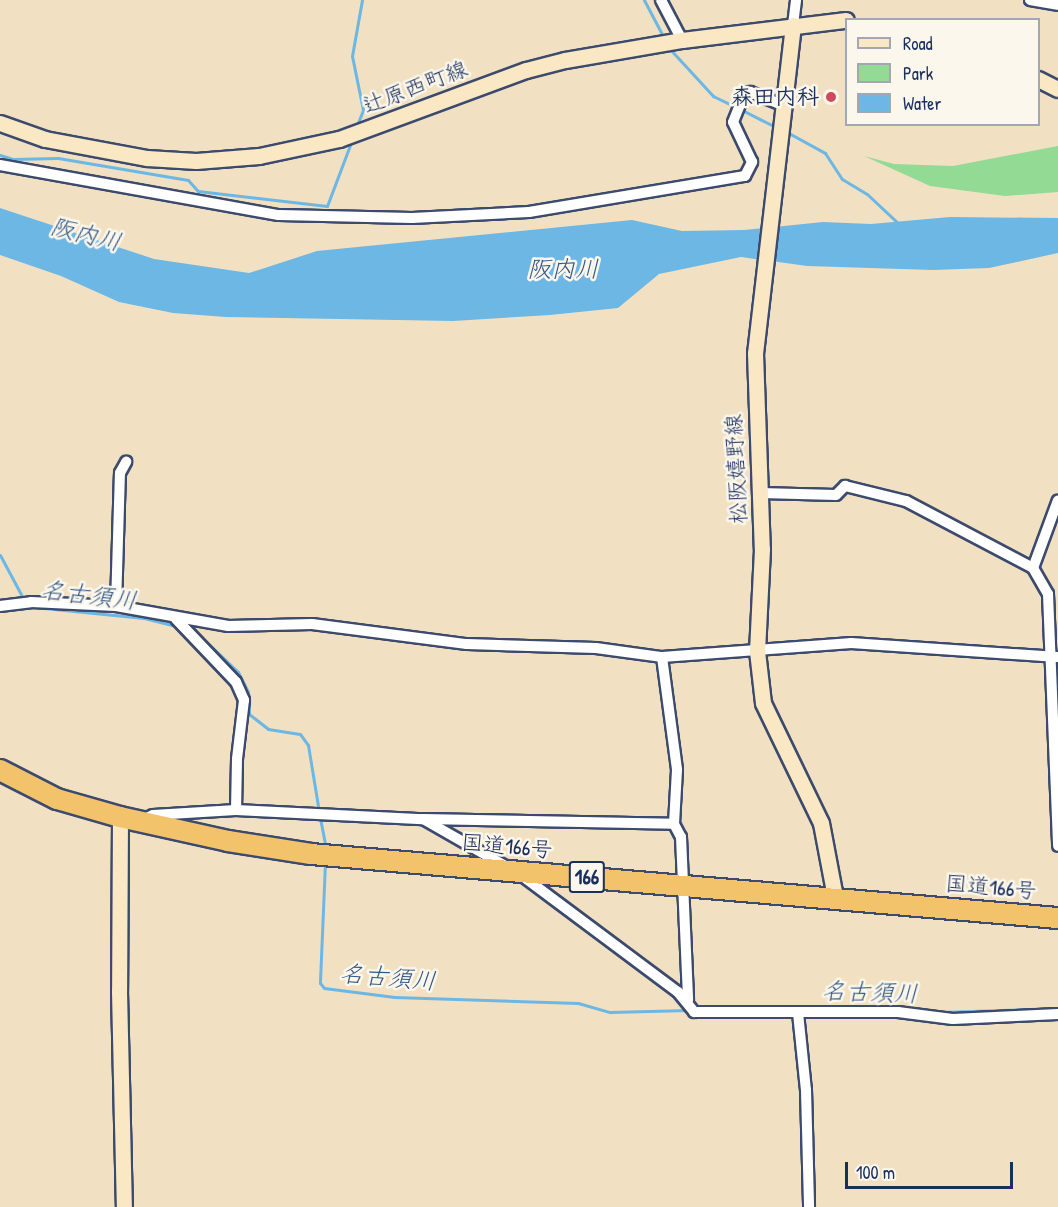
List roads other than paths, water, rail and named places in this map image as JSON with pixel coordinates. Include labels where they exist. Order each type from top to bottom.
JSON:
[{"type":"highway","name":"国道166号","points":[[0,770],[57,799],[129,820],[311,854],[513,870],[684,887],[835,897],[1058,918]]},
{"type":"main road","name":"辻原西町線","points":[[0,123],[87,148],[170,160],[259,156],[346,136],[526,70],[682,40],[845,20]]},
{"type":"main road","name":"松阪嬉野線","points":[[793,25],[755,353],[755,426],[761,493],[758,651],[763,703],[821,823],[835,897]]},
{"type":"main road","points":[[1040,80],[1058,89]]},
{"type":"main road","points":[[124,1207],[119,991],[129,820]]},
{"type":"street","points":[[662,0],[682,40]]},
{"type":"street","points":[[793,25],[796,0]]},
{"type":"street","points":[[1030,0],[1058,5]]},
{"type":"street","points":[[0,165],[279,215],[412,218],[518,213],[745,176],[752,162],[733,122],[743,97],[750,92],[783,105]]},
{"type":"street","points":[[116,606],[120,473],[126,462]]},
{"type":"street","points":[[761,493],[836,495],[845,486],[906,501],[1033,568],[1048,594],[1054,657],[1058,846]]},
{"type":"street","points":[[1033,568],[1058,501]]},
{"type":"street","points":[[0,606],[26,602],[116,606],[177,619],[228,626],[312,624],[467,644],[596,648],[662,657],[851,643],[1054,657]]},
{"type":"street","points":[[177,619],[185,632],[236,682],[244,700],[237,759],[236,810]]},
{"type":"street","points":[[662,657],[677,770],[674,824],[681,837],[690,1004]]},
{"type":"street","points":[[129,820],[153,815],[236,810],[423,819],[674,824]]},
{"type":"street","points":[[423,819],[513,870],[690,1004],[798,1013],[898,1011],[953,1019],[1058,1014]]},
{"type":"street","points":[[798,1013],[806,1090],[809,1207]]},
{"type":"water","name":"阪内川","points":[[0,208],[154,259],[249,273],[317,251],[632,220],[682,231],[744,230],[823,222],[871,224],[950,217],[1058,218],[1058,253],[989,268],[933,270],[807,266],[741,257],[659,274],[618,308],[550,315],[453,321],[226,317],[173,313],[119,302],[61,276],[0,255]]},
{"type":"waterway","points":[[357,125],[363,110],[352,56],[362,0]]},
{"type":"waterway","points":[[644,0],[664,38]]},
{"type":"waterway","points":[[668,47],[713,96],[736,107]]},
{"type":"waterway","points":[[742,110],[776,127]]},
{"type":"waterway","points":[[785,131],[825,153],[842,179],[867,194],[899,224]]},
{"type":"waterway","points":[[0,155],[13,159],[58,158],[188,180],[198,191],[327,206],[352,140]]},
{"type":"waterway","name":"名古須川","points":[[0,555],[24,600]]},
{"type":"waterway","name":"名古須川","points":[[44,608],[144,618],[179,627]]},
{"type":"waterway","name":"名古須川","points":[[194,630],[238,672],[248,692],[249,714],[268,729],[300,734],[308,745],[319,812]]},
{"type":"waterway","name":"名古須川","points":[[320,818],[326,850]]},
{"type":"waterway","name":"名古須川","points":[[325,862],[320,983],[324,988],[394,997],[578,1003],[610,1012],[689,1010]]},
{"type":"waterway","name":"名古須川","points":[[695,1008],[760,1007]]},
{"type":"waterway","name":"名古須川","points":[[940,1012],[1058,1008]]},
{"type":"place","name":"森田内科","points":[[831,97]]}]
